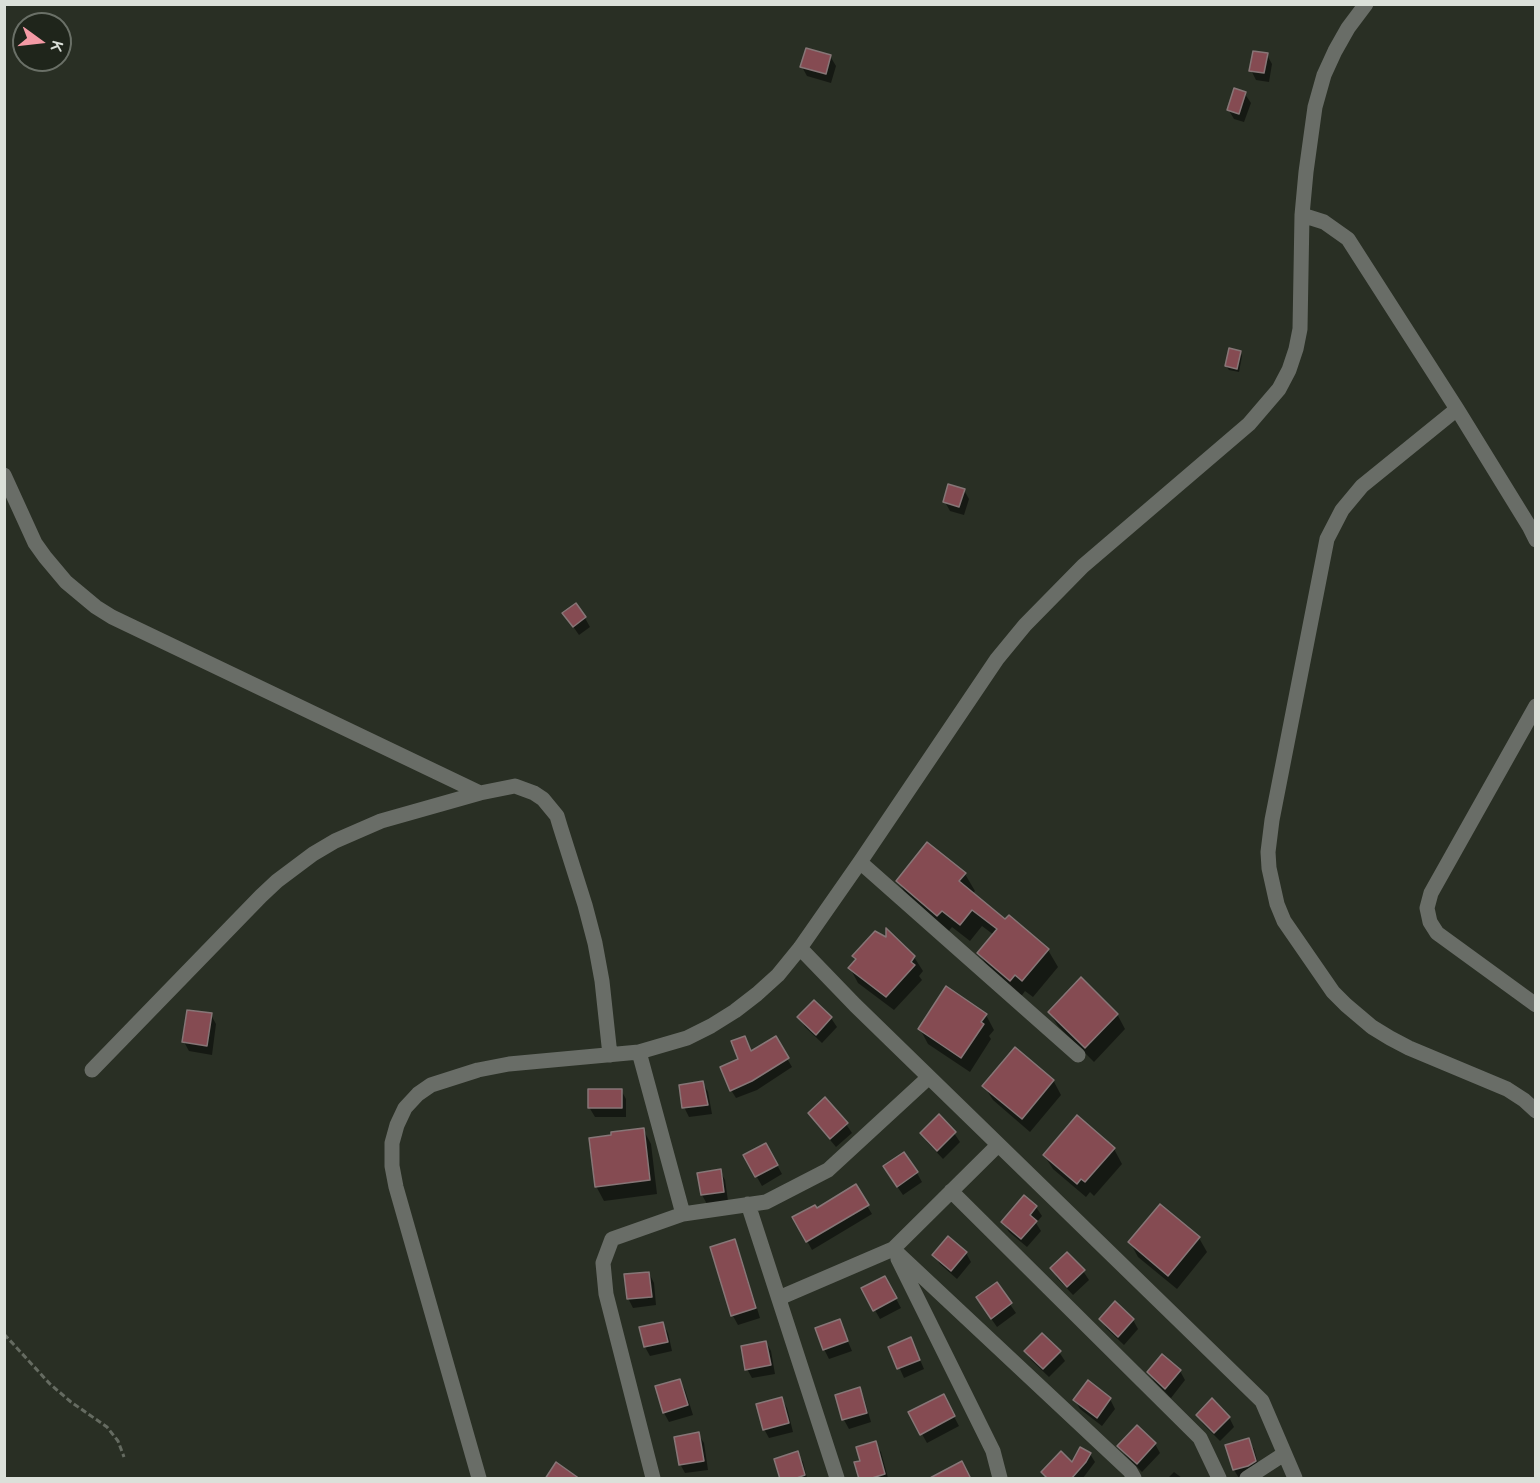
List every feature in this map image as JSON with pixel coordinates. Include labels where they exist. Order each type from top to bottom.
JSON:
[{"type":"street","points":[[478,1479],[396,1187],[392,1166],[392,1143],[405,1108],[418,1094],[447,1078],[509,1064],[639,1052],[687,1038],[735,1011],[778,975],[800,948],[997,659],[1025,625],[1096,554],[1249,424],[1279,389],[1296,350],[1300,329],[1302,215],[1315,107],[1324,75],[1348,28],[1366,4]]},
{"type":"street","points":[[1302,215],[1324,222],[1348,239],[1457,409],[1536,540]]},
{"type":"street","points":[[1457,409],[1362,486],[1342,510],[1327,538],[1272,820],[1269,868],[1277,904],[1284,921],[1333,992],[1346,1005],[1372,1027],[1390,1038],[1408,1048],[1507,1089],[1536,1111]]},
{"type":"street","points":[[4,475],[35,543],[66,582],[96,607],[143,632],[480,794]]},
{"type":"street","points":[[1536,706],[1431,893],[1427,908],[1430,922],[1437,933],[1536,1005]]},
{"type":"street","points":[[92,1070],[261,896],[294,867],[327,845],[381,821],[515,786],[543,799],[556,816],[585,905],[594,943],[602,981],[610,1055]]},
{"type":"street","points":[[860,861],[1078,1055]]},
{"type":"street","points":[[800,948],[1262,1401],[1295,1479]]},
{"type":"street","points":[[639,1052],[683,1214]]},
{"type":"street","points":[[653,1479],[606,1294],[603,1263],[612,1239],[683,1214],[766,1202],[828,1170],[929,1077]]},
{"type":"street","points":[[779,1299],[893,1249],[998,1144]]},
{"type":"street","points":[[951,1191],[1200,1438],[1219,1479]]},
{"type":"street","points":[[748,1204],[837,1479]]},
{"type":"street","points":[[893,1249],[993,1451],[1000,1479]]},
{"type":"street","points":[[893,1249],[1130,1471],[1134,1479]]},
{"type":"street","points":[[1247,1479],[1284,1454]]},
{"type":"path","points":[[4,1334],[50,1384],[107,1427],[118,1441],[124,1457]]},
{"type":"building","points":[[806,48],[831,55],[826,74],[800,67]]},
{"type":"building","points":[[1253,51],[1268,53],[1264,73],[1249,71]]},
{"type":"building","points":[[1234,88],[1246,92],[1239,114],[1227,110]]},
{"type":"building","points":[[1229,348],[1241,351],[1237,369],[1225,366]]},
{"type":"building","points":[[948,484],[965,489],[959,507],[943,502]]},
{"type":"building","points":[[576,603],[586,617],[573,627],[562,613]]},
{"type":"building","points":[[927,842],[966,873],[959,881],[1005,919],[1009,915],[1049,949],[1022,981],[1015,975],[1010,981],[977,953],[997,929],[972,910],[960,925],[942,911],[937,916],[896,881]]},
{"type":"building","points":[[886,928],[915,956],[911,962],[915,965],[886,997],[848,968],[856,959],[852,956],[875,931],[886,937]]},
{"type":"building","points":[[1081,977],[1118,1014],[1085,1048],[1048,1012]]},
{"type":"building","points":[[946,986],[987,1014],[981,1022],[984,1024],[961,1058],[918,1029]]},
{"type":"building","points":[[814,1000],[832,1017],[816,1035],[797,1017]]},
{"type":"building","points":[[187,1010],[212,1013],[207,1046],[182,1042]]},
{"type":"building","points":[[745,1036],[751,1051],[776,1036],[789,1058],[752,1081],[730,1091],[720,1067],[738,1059],[731,1041]]},
{"type":"building","points":[[1015,1047],[1054,1080],[1022,1119],[982,1086]]},
{"type":"building","points":[[703,1081],[708,1105],[682,1108],[679,1085]]},
{"type":"building","points":[[588,1089],[622,1089],[622,1108],[588,1108]]},
{"type":"building","points":[[825,1097],[848,1123],[830,1139],[808,1113]]},
{"type":"building","points":[[939,1114],[956,1132],[937,1151],[920,1133]]},
{"type":"building","points":[[1077,1115],[1115,1148],[1085,1182],[1081,1179],[1077,1184],[1043,1155]]},
{"type":"building","points":[[644,1128],[650,1180],[595,1187],[589,1138],[611,1135],[611,1132]]},
{"type":"building","points":[[766,1143],[778,1165],[755,1177],[743,1155]]},
{"type":"building","points":[[904,1152],[918,1172],[897,1187],[883,1166]]},
{"type":"building","points":[[721,1169],[724,1192],[701,1195],[697,1173]]},
{"type":"building","points":[[856,1184],[869,1205],[806,1242],[792,1217],[815,1205],[817,1208]]},
{"type":"building","points":[[1024,1195],[1037,1206],[1030,1215],[1037,1221],[1021,1239],[1001,1222]]},
{"type":"building","points":[[1160,1204],[1200,1237],[1168,1276],[1128,1242]]},
{"type":"building","points":[[948,1236],[967,1252],[951,1271],[932,1255]]},
{"type":"building","points":[[735,1239],[756,1308],[731,1316],[710,1247]]},
{"type":"building","points":[[1067,1252],[1085,1270],[1067,1287],[1050,1268]]},
{"type":"building","points":[[649,1272],[652,1297],[627,1299],[624,1274]]},
{"type":"building","points":[[885,1276],[897,1298],[873,1311],[861,1288]]},
{"type":"building","points":[[997,1282],[1012,1303],[991,1319],[976,1297]]},
{"type":"building","points":[[1115,1301],[1134,1319],[1118,1337],[1099,1319]]},
{"type":"building","points":[[840,1319],[848,1341],[823,1350],[815,1328]]},
{"type":"building","points":[[663,1322],[668,1342],[644,1347],[639,1327]]},
{"type":"building","points":[[1042,1333],[1061,1351],[1043,1369],[1024,1351]]},
{"type":"building","points":[[911,1337],[920,1360],[897,1369],[888,1347]]},
{"type":"building","points":[[766,1341],[771,1365],[745,1370],[741,1346]]},
{"type":"building","points":[[1162,1354],[1181,1370],[1165,1389],[1147,1372]]},
{"type":"building","points":[[680,1379],[688,1405],[663,1413],[655,1386]]},
{"type":"building","points":[[1088,1380],[1111,1398],[1097,1418],[1073,1400]]},
{"type":"building","points":[[860,1387],[867,1413],[842,1420],[835,1395]]},
{"type":"building","points":[[944,1394],[955,1416],[920,1435],[908,1412]]},
{"type":"building","points":[[782,1397],[789,1423],[763,1430],[756,1404]]},
{"type":"building","points":[[1212,1398],[1230,1417],[1214,1433],[1196,1415]]},
{"type":"building","points":[[1137,1425],[1156,1443],[1137,1464],[1117,1446]]},
{"type":"building","points":[[699,1432],[704,1461],[679,1465],[674,1437]]},
{"type":"building","points":[[1249,1438],[1256,1461],[1233,1470],[1225,1445]]},
{"type":"building","points":[[876,1441],[885,1474],[869,1479],[859,1479],[854,1462],[860,1461],[856,1447]]},
{"type":"building","points":[[1080,1447],[1091,1453],[1071,1479],[1048,1479],[1041,1472],[1061,1451],[1072,1462]]},
{"type":"building","points":[[798,1451],[805,1475],[794,1479],[780,1479],[774,1459]]},
{"type":"building","points":[[962,1461],[971,1479],[928,1479]]},
{"type":"building","points":[[556,1462],[580,1479],[545,1479]]}]
